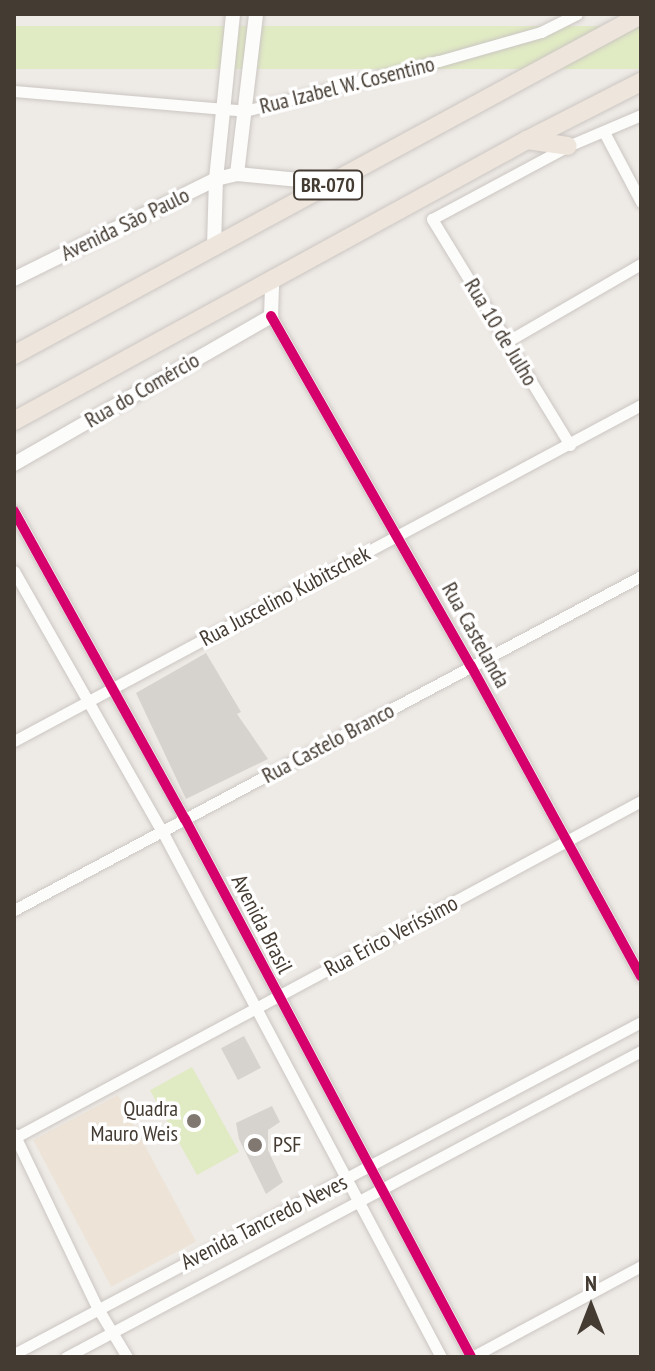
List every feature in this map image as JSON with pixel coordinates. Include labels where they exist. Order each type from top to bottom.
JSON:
[{"type":"highway","name":"BR-070","points":[[14,355],[641,15]]},
{"type":"highway","name":"BR-070","points":[[14,421],[527,140],[641,82]]},
{"type":"highway","points":[[527,140],[568,146]]},
{"type":"street","points":[[214,246],[216,179],[233,14]]},
{"type":"street","points":[[237,174],[256,14]]},
{"type":"street","name":"Rua Izabel W. Cosentino","points":[[14,91],[245,111],[541,32],[577,14]]},
{"type":"street","points":[[568,146],[605,134],[641,115]]},
{"type":"street","points":[[605,134],[641,202]]},
{"type":"street","name":"Rua 10 de Julho","points":[[568,146],[432,219],[570,445]]},
{"type":"street","name":"Avenida São Paulo","points":[[14,279],[216,179],[237,174],[331,183]]},
{"type":"street","points":[[508,341],[641,264]]},
{"type":"street","points":[[271,316],[272,279]]},
{"type":"street","name":"Rua do Comércio","points":[[14,464],[271,316]]},
{"type":"street","name":"Rua Castelanda","points":[[271,316],[471,666],[641,977]]},
{"type":"street","name":"Rua Juscelino Kubitschek","points":[[14,741],[641,405]]},
{"type":"street","name":"Avenida Brasil","points":[[14,511],[185,819],[471,1357]]},
{"type":"street","name":"Avenida Brasil","points":[[14,571],[162,831],[441,1357]]},
{"type":"street","name":"Rua Castelo Branco","points":[[14,910],[641,576]]},
{"type":"street","name":"Rua Erico Veríssimo","points":[[15,1137],[641,801]]},
{"type":"street","name":"Avenida Tancredo Neves","points":[[14,1354],[97,1307],[369,1168],[641,1022]]},
{"type":"street","name":"Avenida Tancredo Neves","points":[[66,1357],[641,1051]]},
{"type":"street","points":[[15,1137],[97,1307],[127,1357]]},
{"type":"street","points":[[471,1357],[641,1266]]},
{"type":"shaded area","points":[[118,1095],[196,1242],[111,1287],[33,1140]]},
{"type":"green space","points":[[14,26],[641,26],[641,69],[14,69]]},
{"type":"green space","name":"Quadra Mauro Weis","points":[[192,1067],[239,1152],[197,1175],[150,1090]]},
{"type":"building","points":[[206,653],[241,712],[237,714],[268,759],[186,799],[136,693]]},
{"type":"building","points":[[244,1036],[261,1068],[238,1080],[221,1048]]},
{"type":"building","name":"PSF","points":[[272,1106],[280,1122],[268,1130],[268,1150],[283,1182],[266,1194],[239,1139],[236,1123]]},
{"type":"cycle path","points":[[271,316],[471,666],[641,977]]},
{"type":"cycle path","points":[[14,511],[185,819],[471,1357]]},
{"type":"place","name":"Quadra Mauro Weis","points":[[194,1121]]},
{"type":"place","name":"PSF","points":[[255,1145]]}]
